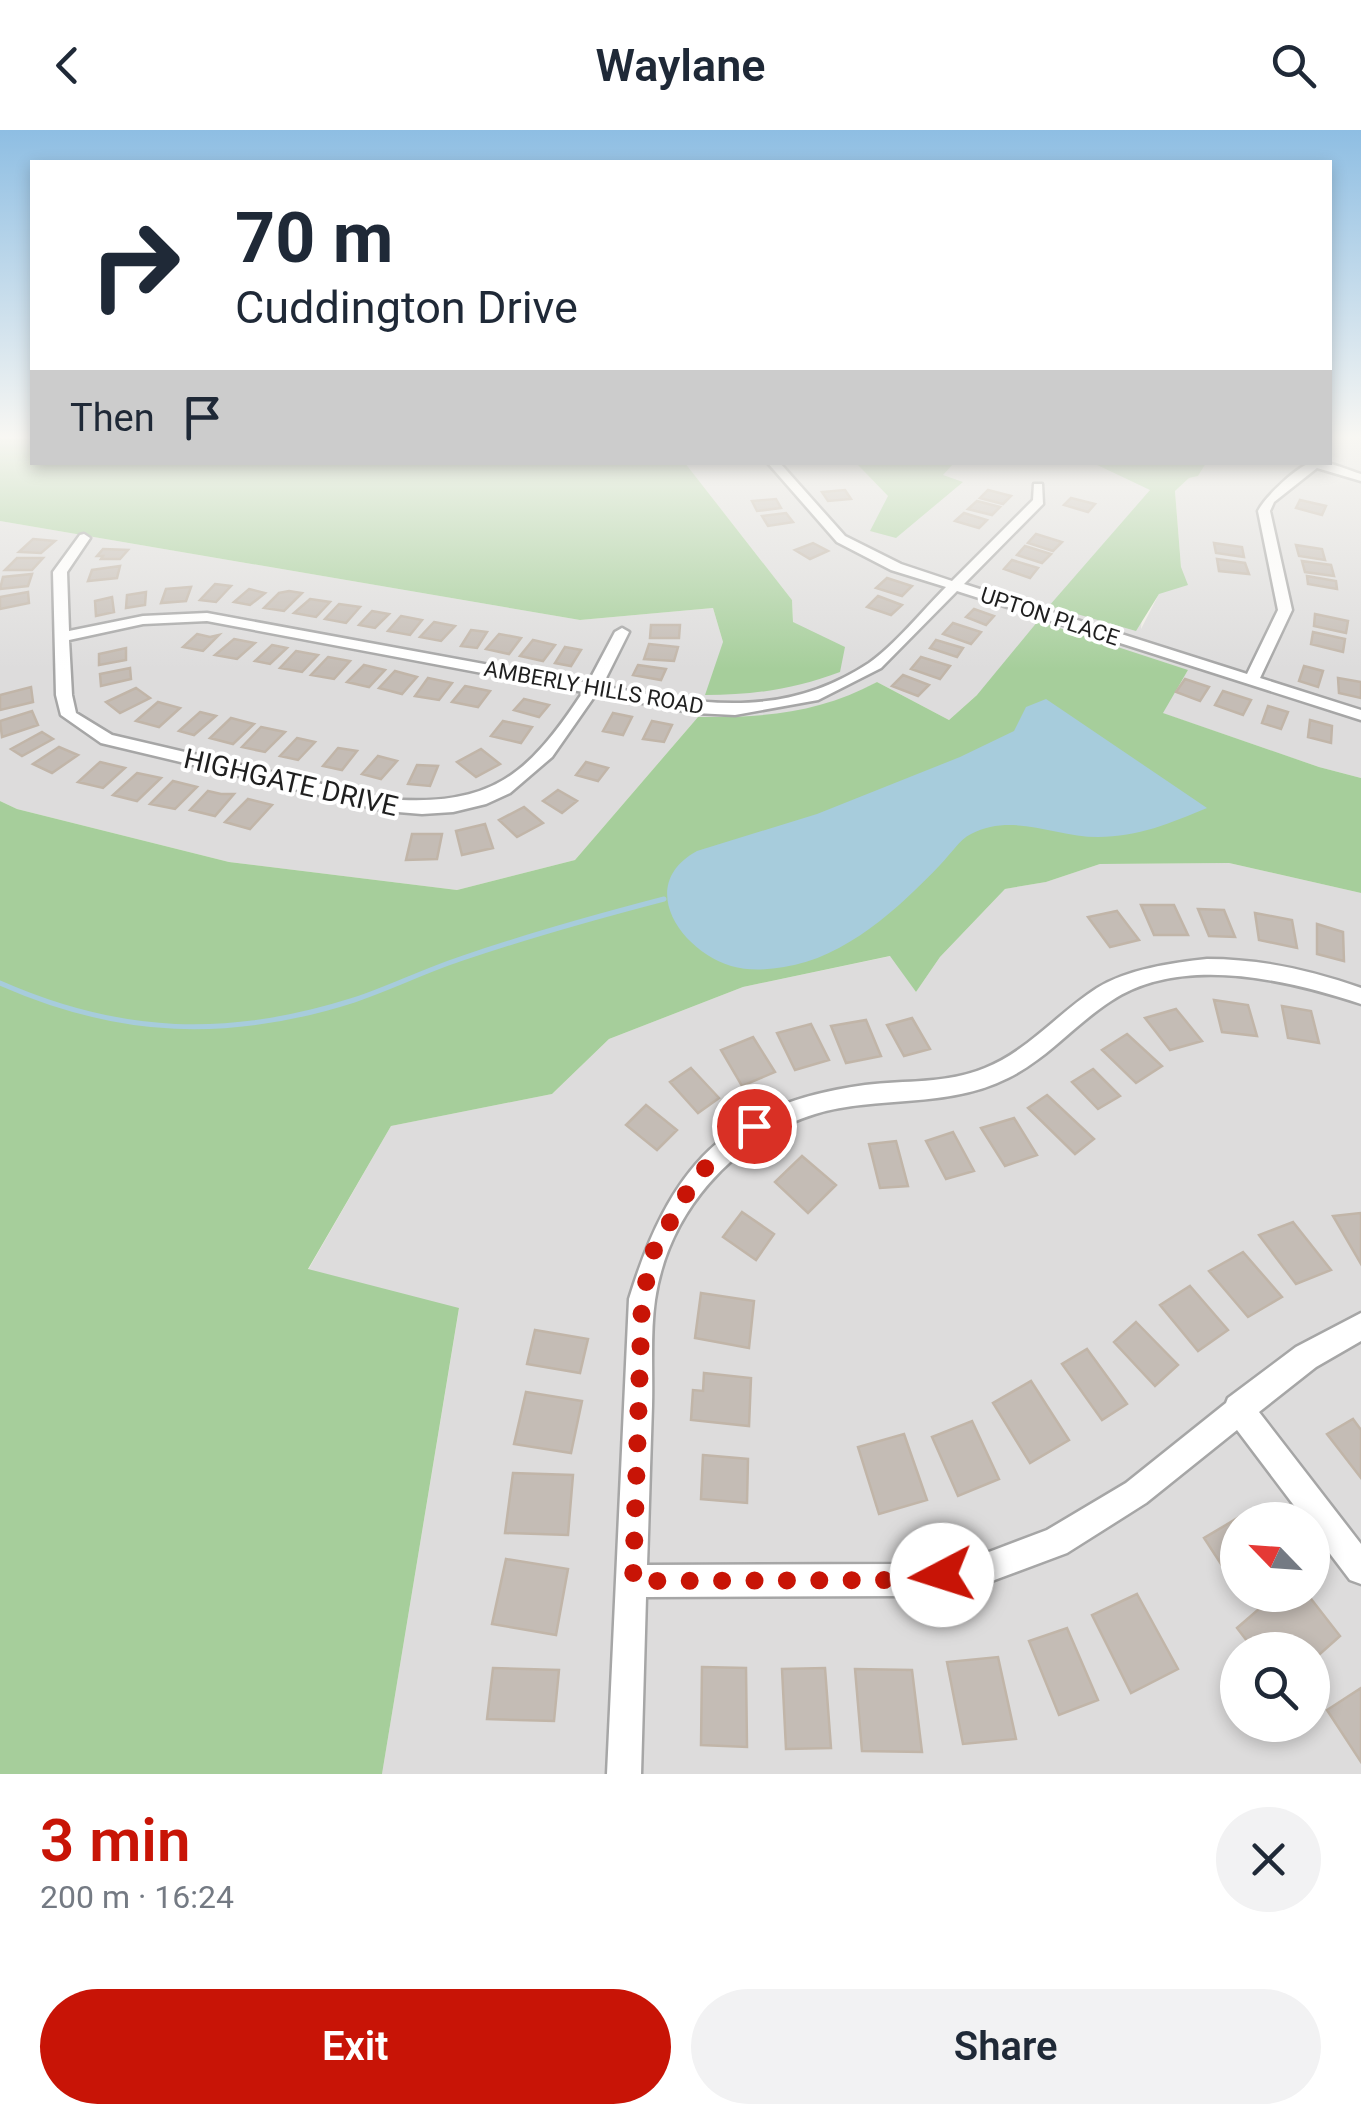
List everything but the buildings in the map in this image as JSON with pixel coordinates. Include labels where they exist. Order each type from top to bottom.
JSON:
[{"type":"street","name":"UPTON PLACE","points":[[820,516],[841,539],[896,567],[1361,715]]},
{"type":"street","name":"AMBERLY HILLS ROAD","points":[[62,636],[143,620],[207,617],[592,689],[735,710],[813,697],[876,665],[1025,516]]},
{"type":"street","points":[[1252,681],[1285,610],[1265,516]]},
{"type":"street","name":"HIGHGATE DRIVE","points":[[84,538],[60,572],[64,695],[69,715],[107,739],[412,809],[464,804],[516,782],[541,763],[616,653],[622,632]]},
{"type":"street","points":[[624,1774],[642,1299],[654,1250],[672,1214],[715,1157],[754,1126],[828,1100],[967,1085],[995,1074],[1016,1064],[1107,992],[1160,974],[1228,965],[1286,972],[1361,996]]},
{"type":"street","points":[[633,1581],[904,1580],[980,1570],[1056,1542],[1136,1493],[1306,1357],[1361,1326]]},
{"type":"street","points":[[1238,1408],[1361,1569]]},
{"type":"shaded area","points":[[726,516],[1148,516],[1141,629],[1159,594],[1181,567],[1177,516],[1361,516],[1361,778],[1162,713],[1188,670],[977,695],[949,720],[877,682],[853,695],[807,710],[754,718],[698,717],[575,860],[457,890],[229,862],[17,809],[0,801],[0,521],[580,620],[713,608],[723,642],[793,622],[792,600]]},
{"type":"shaded area","points":[[1229,863],[1361,893],[1361,1774],[382,1774],[459,1309],[308,1270],[391,1126],[552,1094],[609,1039],[743,987],[891,956],[916,992],[940,957],[1005,889],[1046,882],[1100,864]]},
{"type":"green space","points":[[0,516],[726,516],[792,600],[793,622],[845,647],[840,672],[774,690],[705,695],[723,642],[713,608],[580,620],[0,521]]},
{"type":"green space","points":[[878,516],[923,516],[896,538],[870,531]]},
{"type":"green space","points":[[1128,516],[1177,516],[1181,567],[1188,585],[1159,594],[1136,631],[1049,606]]},
{"type":"green space","points":[[1038,621],[1188,670],[1163,713],[1361,778],[1361,893],[1229,863],[1100,864],[1046,882],[1005,889],[940,957],[916,992],[890,956],[743,987],[609,1039],[552,1094],[391,1126],[308,1269],[459,1308],[382,1774],[0,1774],[0,801],[17,809],[229,862],[457,890],[575,860],[698,717],[745,716],[812,707],[877,682],[949,720],[977,695]]},
{"type":"water","points":[[1046,699],[1207,808],[1127,835],[1082,836],[1018,825],[971,834],[870,929],[807,962],[771,969],[731,966],[696,946],[672,916],[667,898],[669,881],[679,865],[697,851],[817,814],[960,757],[1014,731],[1026,707]]},
{"type":"waterway","points":[[0,983],[88,1014],[132,1022],[175,1026],[263,1022],[354,1000],[485,951],[664,899]]},
{"type":"route","points":[[754,1126],[715,1157],[693,1182],[654,1250],[642,1299],[633,1581],[904,1580],[942,1575]]}]
